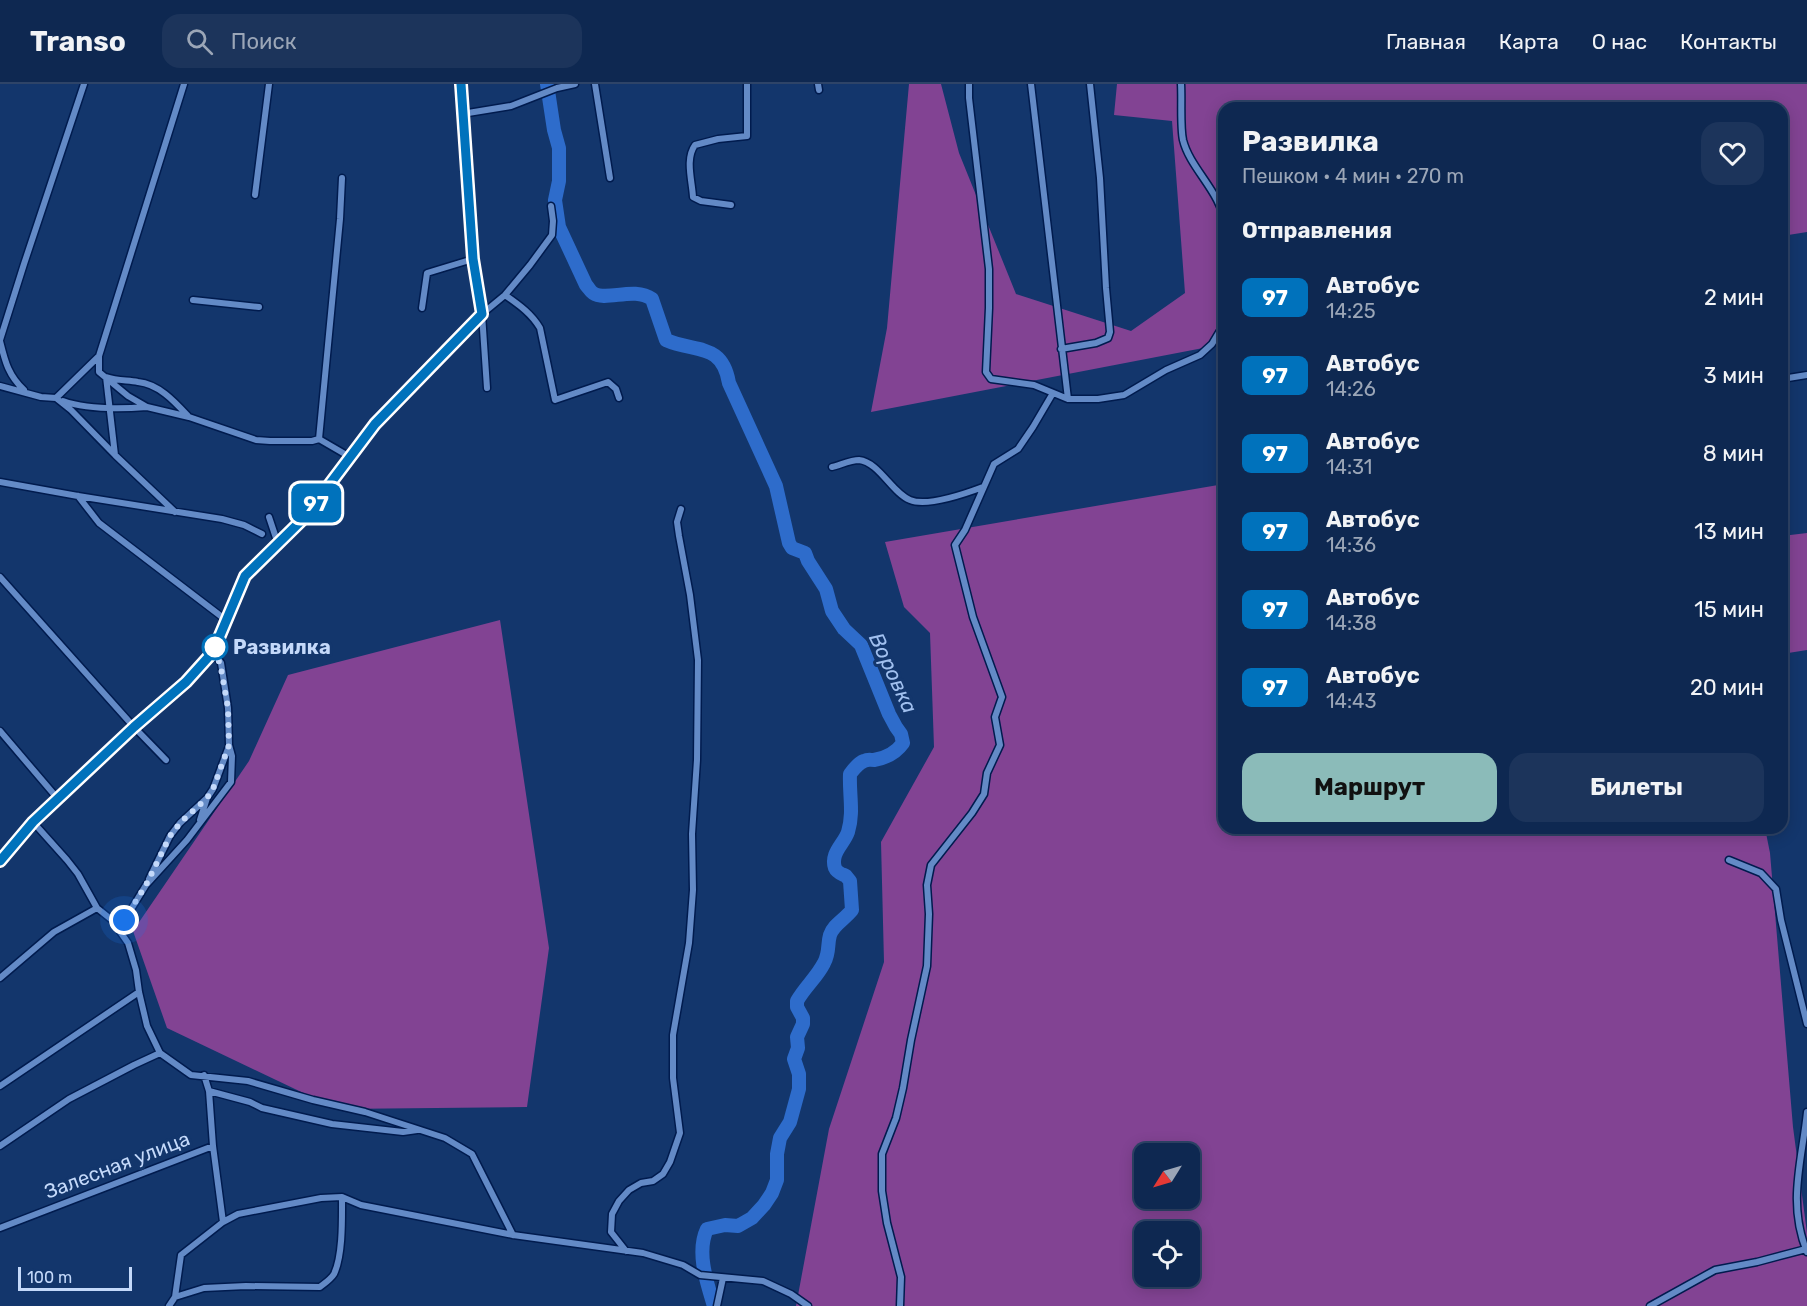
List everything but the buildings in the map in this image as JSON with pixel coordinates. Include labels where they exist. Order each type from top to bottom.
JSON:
[{"type":"street","points":[[26,392],[17,384],[6,366],[0,341],[84,84]]},
{"type":"street","points":[[147,407],[128,396],[99,372],[99,356],[184,84]]},
{"type":"street","points":[[255,195],[269,84]]},
{"type":"street","points":[[461,84],[473,259],[482,314],[487,388]]},
{"type":"street","points":[[462,114],[511,106],[557,88],[575,84]]},
{"type":"street","points":[[595,84],[610,177]]},
{"type":"street","points":[[731,205],[701,201],[693,197],[689,159],[695,145],[747,135],[747,84]]},
{"type":"street","points":[[969,84],[989,269],[986,372],[990,379],[1034,385],[1068,399],[1098,399],[1124,395],[1166,370],[1200,355],[1212,344],[1218,334]]},
{"type":"street","points":[[1031,84],[1068,399]]},
{"type":"street","points":[[1061,349],[1108,338],[1110,332],[1100,178],[1090,84]]},
{"type":"street","points":[[1181,84],[1183,141],[1218,204]]},
{"type":"street","points":[[319,439],[342,178]]},
{"type":"street","points":[[0,861],[33,822],[134,727],[186,682],[213,652],[245,576],[305,517],[375,424],[482,314],[505,295],[531,265],[552,235],[551,206]]},
{"type":"street","points":[[422,308],[427,273],[473,259]]},
{"type":"street","points":[[505,295],[534,318],[540,328],[555,400],[608,382],[616,389],[619,398]]},
{"type":"street","points":[[193,300],[259,307]]},
{"type":"street","points":[[56,398],[99,356]]},
{"type":"street","points":[[1788,378],[1807,375]]},
{"type":"street","points":[[106,377],[115,455]]},
{"type":"street","points":[[106,377],[118,381],[149,384],[177,404],[189,417]]},
{"type":"street","points":[[0,386],[82,405],[147,407],[189,417],[256,440],[312,441],[319,439],[350,457]]},
{"type":"street","points":[[900,1306],[901,1276],[887,1223],[882,1191],[882,1154],[901,1098],[927,966],[929,914],[927,885],[931,865],[984,794],[987,772],[1000,745],[995,717],[1002,697],[973,617],[955,545],[965,530],[994,464],[1018,449],[1034,427],[1053,393]]},
{"type":"street","points":[[56,398],[175,512]]},
{"type":"street","points":[[832,467],[859,460],[873,466],[888,483],[910,500],[934,501],[983,487]]},
{"type":"street","points":[[0,482],[222,519],[244,525],[262,534]]},
{"type":"street","points":[[78,496],[99,523],[226,620]]},
{"type":"street","points":[[626,1251],[611,1232],[612,1214],[619,1201],[629,1190],[641,1183],[653,1181],[663,1174],[670,1162],[680,1133],[673,1078],[673,1035],[689,943],[693,890],[692,834],[697,760],[698,660],[690,595],[677,522],[681,509]]},
{"type":"street","points":[[269,517],[278,545]]},
{"type":"street","points":[[0,577],[166,760]]},
{"type":"street","points":[[146,885],[187,840],[231,782],[232,756],[229,745],[228,708],[220,663],[213,652]]},
{"type":"street","points":[[0,731],[58,799]]},
{"type":"street","points":[[199,825],[207,798],[216,782],[229,745]]},
{"type":"street","points":[[119,929],[146,885],[170,836],[180,823],[207,798]]},
{"type":"street","points":[[33,822],[78,874],[97,908],[119,929],[132,953],[147,1026],[160,1053],[191,1075],[266,1085],[313,1100],[365,1112],[445,1138],[472,1154],[513,1235]]},
{"type":"street","points":[[1730,860],[1761,873],[1776,888],[1781,920],[1807,1024]]},
{"type":"street","points":[[0,978],[54,932],[97,908]]},
{"type":"street","points":[[0,1086],[139,992]]},
{"type":"street","points":[[0,1146],[69,1099],[160,1053]]},
{"type":"street","name":"Залесная улица","points":[[0,1228],[213,1146],[209,1091],[204,1075]]},
{"type":"street","points":[[209,1091],[250,1102],[262,1108],[332,1124],[403,1132],[421,1130]]},
{"type":"street","points":[[1650,1306],[1715,1270],[1806,1251],[1802,1240],[1796,1195],[1807,1112]]},
{"type":"street","points":[[213,1146],[223,1222]]},
{"type":"street","points":[[175,1297],[204,1288],[320,1287],[333,1275],[338,1260],[342,1227],[342,1197]]},
{"type":"street","points":[[169,1306],[175,1297],[181,1255],[223,1222],[238,1214],[321,1198],[342,1197],[361,1205],[513,1235],[643,1253],[683,1264],[700,1275],[763,1281],[791,1294],[808,1306]]},
{"type":"street","points":[[717,1306],[723,1278]]},
{"type":"shaded area","points":[[909,84],[941,84],[959,153],[1016,294],[1131,331],[1185,293],[1172,121],[1114,115],[1117,84],[1807,84],[1807,232],[1788,235],[1788,102],[1218,102],[1218,345],[871,412],[887,328]]},
{"type":"shaded area","points":[[1218,485],[1218,834],[1766,834],[1770,853],[1793,1127],[1807,1233],[1807,1306],[796,1306],[829,1129],[884,962],[881,842],[934,747],[930,633],[904,607],[885,542]]},
{"type":"shaded area","points":[[1807,533],[1807,650],[1788,653],[1788,535]]},
{"type":"shaded area","points":[[500,620],[549,948],[527,1107],[337,1109],[167,1028],[133,931],[249,761],[288,675]]},
{"type":"waterway","name":"Воровка","points":[[547,84],[559,148],[559,181],[555,200],[559,227],[586,285],[592,292],[599,295],[645,295],[652,299],[666,340],[706,351],[720,361],[776,486],[789,543],[792,548],[805,553],[826,589],[832,611],[844,629],[861,645],[903,743],[887,756],[862,762],[850,774],[850,825],[836,853],[834,863],[837,871],[850,881],[852,910],[832,931],[824,963],[797,1001],[797,1007],[803,1018],[794,1059],[799,1074],[799,1089],[790,1122],[780,1138],[777,1154],[777,1180],[772,1193],[752,1218],[738,1226],[725,1225],[707,1229],[702,1248],[708,1288],[714,1306]]},
{"type":"bus line","name":"97","points":[[0,861],[33,822],[134,727],[186,682],[213,652],[245,576],[305,517],[375,424],[482,314],[473,259],[461,84]]},
{"type":"place","name":"Развилка","points":[[215,647]]},
{"type":"route","points":[[124,920],[146,885],[170,836],[213,789],[229,745],[228,708],[220,663],[213,652],[215,647]]}]
